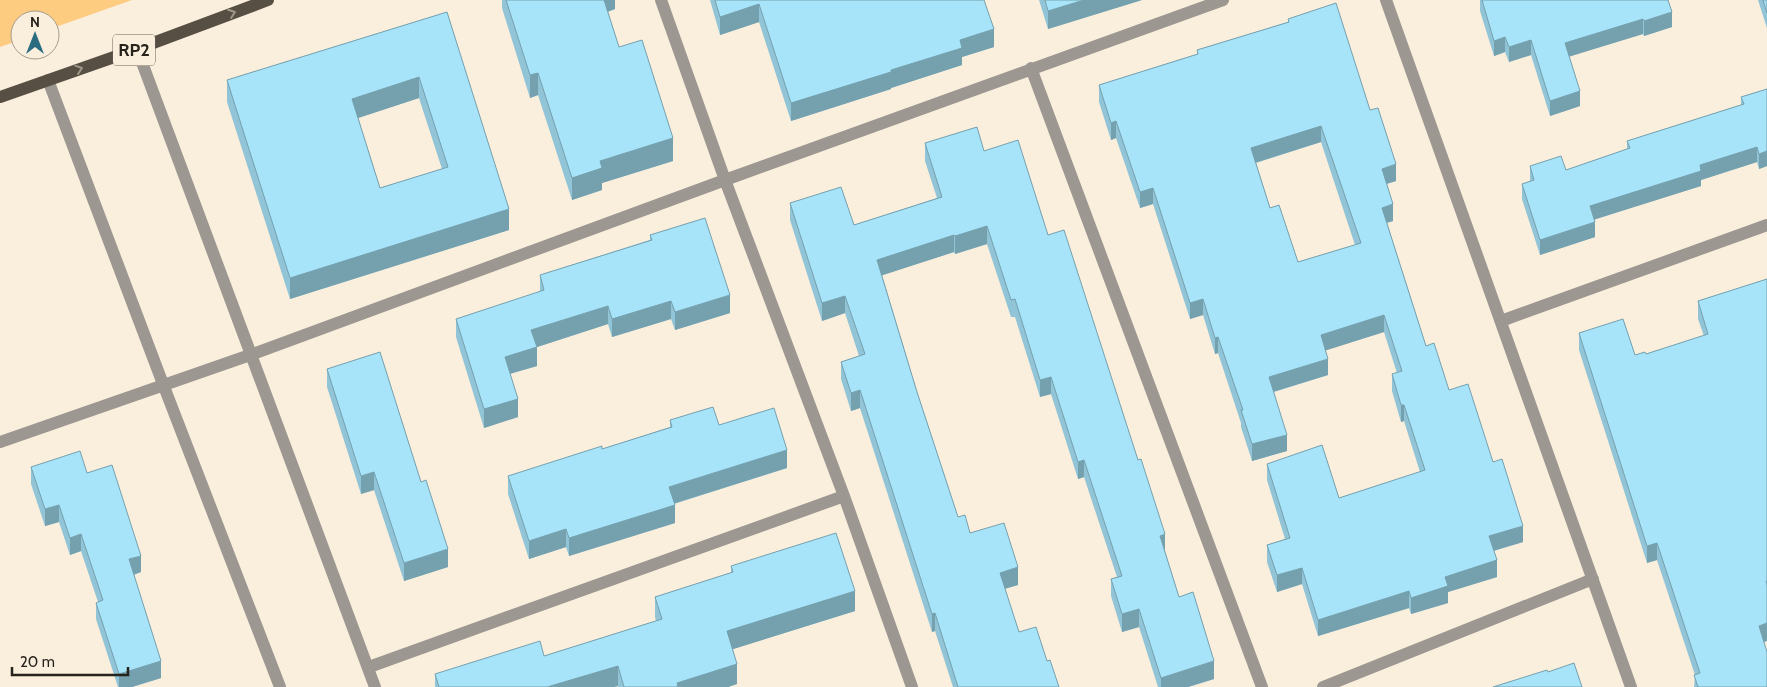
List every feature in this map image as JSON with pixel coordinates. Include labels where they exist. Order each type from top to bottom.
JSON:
[{"type":"main road","name":"RP2","points":[[0,97],[268,0]]},
{"type":"street","points":[[661,0],[725,180],[844,496],[912,687]]},
{"type":"street","points":[[0,442],[250,355],[1031,68],[1223,0]]},
{"type":"street","points":[[1386,0],[1631,687]]},
{"type":"street","points":[[137,49],[375,687]]},
{"type":"street","points":[[1031,68],[1262,687]]},
{"type":"street","points":[[48,80],[280,687]]},
{"type":"street","points":[[1501,321],[1767,225]]},
{"type":"street","points":[[369,667],[844,496]]},
{"type":"street","points":[[1323,687],[1593,579]]},
{"type":"shaded area","points":[[0,0],[132,0],[60,25],[60,10],[10,10],[10,44],[0,47]]},
{"type":"building","points":[[506,0],[604,0],[619,47],[642,40],[673,138],[600,161],[602,168],[572,178],[538,73],[530,75]]},
{"type":"building","points":[[715,0],[984,0],[994,29],[960,40],[962,48],[791,103],[759,4],[720,17]]},
{"type":"building","points":[[1045,0],[1084,0],[1048,11]]},
{"type":"building","points":[[1482,0],[1668,0],[1672,12],[1565,43],[1580,91],[1550,101],[1531,40],[1509,47],[1505,37],[1494,41]]},
{"type":"building","points":[[1763,0],[1767,0],[1767,13]]},
{"type":"building","points":[[1336,3],[1370,110],[1378,108],[1396,164],[1382,169],[1393,204],[1382,208],[1426,346],[1434,343],[1449,390],[1468,384],[1493,462],[1502,459],[1523,526],[1489,536],[1497,560],[1445,577],[1448,586],[1411,598],[1409,591],[1318,620],[1302,568],[1277,575],[1267,545],[1290,538],[1267,464],[1322,445],[1339,498],[1425,470],[1404,405],[1401,405],[1392,374],[1402,371],[1384,315],[1321,335],[1328,359],[1269,377],[1287,435],[1252,444],[1241,410],[1243,410],[1218,337],[1215,338],[1203,299],[1190,303],[1153,188],[1140,192],[1116,121],[1111,123],[1099,85],[1198,54],[1197,50],[1289,22],[1288,19]],"holes":[[[1321,126],[1361,243],[1298,262],[1279,205],[1270,208],[1251,148]]]},
{"type":"building","points":[[447,12],[509,209],[290,278],[227,80]],"holes":[[[419,77],[448,167],[380,188],[352,99]]]},
{"type":"building","points":[[1767,89],[1767,151],[1759,154],[1757,147],[1700,165],[1701,171],[1590,206],[1595,222],[1540,240],[1522,184],[1534,180],[1530,166],[1561,156],[1566,170],[1630,148],[1627,141],[1744,104],[1741,97]]},
{"type":"building","points":[[977,127],[984,151],[1018,140],[1048,235],[1064,230],[1138,460],[1141,459],[1165,534],[1160,536],[1179,597],[1193,592],[1214,661],[1161,678],[1139,609],[1122,614],[1111,579],[1122,576],[1084,460],[1078,462],[1051,377],[1040,380],[1015,299],[1011,300],[987,226],[877,260],[917,392],[958,517],[965,515],[970,533],[1004,523],[1018,567],[1000,573],[1019,632],[1036,627],[1047,661],[1050,660],[1059,687],[958,687],[935,613],[932,614],[860,390],[851,393],[841,362],[865,354],[845,296],[822,303],[790,203],[841,187],[854,225],[942,197],[925,143]]},
{"type":"building","points":[[705,218],[730,295],[675,312],[671,301],[612,319],[608,306],[531,330],[537,347],[505,357],[518,399],[484,409],[456,319],[544,290],[540,275],[652,240],[650,235]]},
{"type":"building","points":[[1767,279],[1767,623],[1759,626],[1767,652],[1767,687],[1698,687],[1694,675],[1700,673],[1657,543],[1647,546],[1579,333],[1623,319],[1635,355],[1645,352],[1646,354],[1708,334],[1698,301]]},
{"type":"building","points":[[380,352],[421,482],[426,480],[448,549],[404,563],[374,472],[361,476],[327,369]]},
{"type":"building","points":[[713,407],[719,425],[774,408],[787,450],[669,487],[675,505],[569,538],[566,529],[529,541],[508,476],[602,446],[602,449],[672,427],[670,420]]},
{"type":"building","points":[[80,451],[87,473],[112,465],[141,556],[129,559],[161,661],[119,674],[96,603],[103,600],[81,534],[70,538],[59,505],[45,509],[31,467]]},
{"type":"building","points":[[836,533],[855,591],[727,631],[737,664],[677,683],[678,686],[676,687],[624,687],[618,666],[547,687],[439,687],[435,674],[540,641],[544,656],[662,619],[655,597],[733,572],[731,566]]},
{"type":"building","points":[[1574,663],[1582,687],[1493,687],[1547,670],[1548,672]]}]
